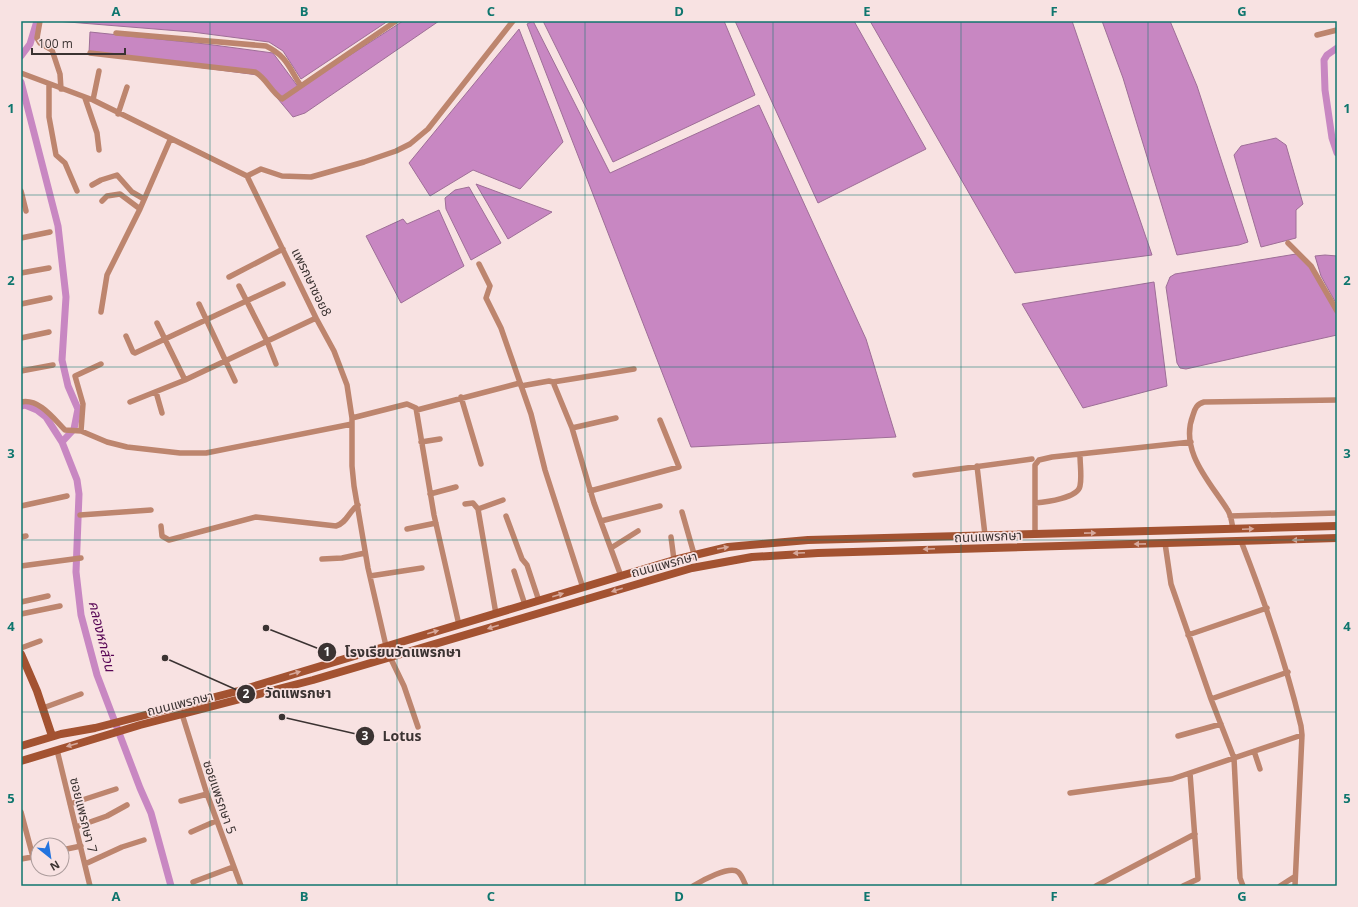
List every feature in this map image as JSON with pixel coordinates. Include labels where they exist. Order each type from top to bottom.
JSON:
[{"type":"main road","name":"ถนนแพรกษา","points":[[21,746],[52,736],[106,725],[238,691],[694,554],[740,546],[787,541],[1337,526]]},
{"type":"main road","points":[[1051,534],[1052,546]]},
{"type":"main road","name":"ถนนแพรกษา","points":[[21,761],[127,729],[293,686],[671,574],[738,559],[818,553],[1337,538]]},
{"type":"main road","points":[[21,654],[43,708],[52,736]]},
{"type":"street","points":[[40,21],[37,38],[40,43],[52,50],[60,74],[61,89]]},
{"type":"street","points":[[90,53],[255,72],[261,75],[276,95],[282,99],[396,21]]},
{"type":"street","points":[[21,73],[49,85],[93,100],[170,140],[247,176],[261,169],[282,176],[300,178],[311,177],[364,162],[396,151],[410,144],[428,129],[513,21]]},
{"type":"street","points":[[1317,35],[1337,30]]},
{"type":"street","points":[[116,33],[266,46],[279,52],[285,58],[301,86]]},
{"type":"street","points":[[93,100],[99,71]]},
{"type":"street","points":[[49,85],[49,117],[56,155],[65,163],[77,191]]},
{"type":"street","points":[[118,114],[127,88]]},
{"type":"street","points":[[85,98],[97,133],[98,150]]},
{"type":"street","points":[[101,312],[107,275],[140,209],[170,140]]},
{"type":"street","points":[[92,186],[101,180],[117,175],[132,192],[144,199]]},
{"type":"street","name":"แพรกษาซอย8","points":[[247,176],[316,318],[334,351],[344,377],[352,421],[352,466],[365,552],[386,646]]},
{"type":"street","points":[[21,191],[26,211]]},
{"type":"street","points":[[102,201],[107,196],[120,194],[140,209]]},
{"type":"street","points":[[21,238],[50,232]]},
{"type":"street","points":[[1288,243],[1311,266],[1337,311]]},
{"type":"street","points":[[229,277],[283,249]]},
{"type":"street","points":[[479,264],[490,286],[486,298],[499,322],[531,414],[548,477],[582,588]]},
{"type":"street","points":[[21,273],[49,268]]},
{"type":"street","points":[[126,336],[134,353],[165,340],[282,284]]},
{"type":"street","points":[[239,286],[267,341],[276,364]]},
{"type":"street","points":[[21,304],[50,298]]},
{"type":"street","points":[[199,304],[234,381]]},
{"type":"street","points":[[130,402],[225,362],[316,318]]},
{"type":"street","points":[[157,323],[185,380]]},
{"type":"street","points":[[21,338],[49,332]]},
{"type":"street","points":[[78,430],[83,404],[75,376],[102,364]]},
{"type":"street","points":[[21,372],[53,365]]},
{"type":"street","points":[[417,410],[461,397],[520,384],[549,381],[553,382],[634,369]]},
{"type":"street","points":[[553,382],[572,428],[590,491],[621,576]]},
{"type":"street","points":[[156,392],[162,414]]},
{"type":"street","points":[[461,397],[481,464]]},
{"type":"street","points":[[1233,529],[1228,509],[1198,465],[1191,442],[1191,419],[1195,408],[1204,402],[1337,400]]},
{"type":"street","points":[[21,402],[34,403],[47,411],[65,430],[68,431],[78,430],[107,442],[127,447],[180,453],[206,453],[352,421],[407,404],[415,406],[417,410],[430,494],[459,625]]},
{"type":"street","points":[[572,428],[616,418]]},
{"type":"street","points":[[590,491],[679,467],[660,420]]},
{"type":"street","points":[[421,442],[440,439]]},
{"type":"street","points":[[1035,534],[1035,465],[1039,460],[1052,457],[1191,442]]},
{"type":"street","points":[[1036,503],[1051,502],[1077,492],[1080,487],[1080,455]]},
{"type":"street","points":[[915,474],[1032,459]]},
{"type":"street","points":[[977,466],[985,535]]},
{"type":"street","points":[[430,494],[456,487]]},
{"type":"street","points":[[21,506],[67,496]]},
{"type":"street","points":[[478,509],[503,500]]},
{"type":"street","points":[[465,504],[473,503],[478,509],[496,614]]},
{"type":"street","points":[[161,526],[162,536],[169,540],[256,517],[336,526],[345,521],[353,508],[358,505]]},
{"type":"street","points":[[601,521],[660,506]]},
{"type":"street","points":[[80,515],[151,510]]},
{"type":"street","points":[[682,512],[694,554]]},
{"type":"street","points":[[1230,516],[1337,513]]},
{"type":"street","points":[[506,516],[522,559],[528,565],[539,601]]},
{"type":"street","points":[[407,529],[436,523]]},
{"type":"street","points":[[611,548],[638,531]]},
{"type":"street","points":[[671,537],[674,560]]},
{"type":"street","points":[[1241,541],[1267,608],[1288,672],[1302,735],[1294,877],[1295,886]]},
{"type":"street","points":[[1165,543],[1171,584],[1211,699],[1234,758],[1240,878],[1243,886]]},
{"type":"street","points":[[322,559],[342,558],[365,552]]},
{"type":"street","points":[[21,566],[81,558]]},
{"type":"street","points":[[370,576],[422,568]]},
{"type":"street","points":[[514,570],[525,605]]},
{"type":"street","points":[[21,602],[48,596]]},
{"type":"street","points":[[21,614],[60,606]]},
{"type":"street","points":[[1188,635],[1267,608]]},
{"type":"street","points":[[21,648],[40,641]]},
{"type":"street","points":[[390,657],[404,686],[418,727]]},
{"type":"street","points":[[1211,699],[1288,672]]},
{"type":"street","points":[[43,708],[81,694]]},
{"type":"street","name":"ซอยแพรกษา 5","points":[[182,714],[216,821],[240,886]]},
{"type":"street","points":[[1178,736],[1221,724]]},
{"type":"street","points":[[1070,793],[1172,779],[1302,735]]},
{"type":"street","name":"ซอยแพรกษา 7","points":[[57,750],[90,886]]},
{"type":"street","points":[[1254,751],[1260,769]]},
{"type":"street","points":[[1190,773],[1198,879],[1200,886]]},
{"type":"street","points":[[70,804],[116,789]]},
{"type":"street","points":[[181,801],[207,794]]},
{"type":"street","points":[[76,826],[107,816],[127,805]]},
{"type":"street","points":[[21,812],[30,840]]},
{"type":"street","points":[[191,832],[216,821]]},
{"type":"street","points":[[1096,886],[1195,834]]},
{"type":"street","points":[[85,864],[122,847],[144,840]]},
{"type":"street","points":[[70,848],[80,846]]},
{"type":"street","points":[[193,882],[233,867]]},
{"type":"street","points":[[693,886],[711,876],[727,871],[737,870],[746,886]]},
{"type":"street","points":[[1280,886],[1294,877]]},
{"type":"street","points":[[1183,886],[1198,879]]},
{"type":"shaded area","points":[[56,21],[388,21],[301,79],[283,51],[269,42],[192,32]]},
{"type":"shaded area","points":[[403,21],[439,21],[305,113],[293,117],[258,75],[89,53],[90,32],[206,44],[273,53],[299,88]]},
{"type":"shaded area","points":[[533,21],[610,173],[759,105],[866,339],[896,437],[691,447],[527,24]]},
{"type":"shaded area","points":[[543,21],[724,21],[755,95],[613,162]]},
{"type":"shaded area","points":[[735,21],[854,21],[926,149],[818,203]]},
{"type":"shaded area","points":[[870,21],[1072,21],[1152,255],[1015,273]]},
{"type":"shaded area","points":[[1102,21],[1170,21],[1197,86],[1248,242],[1239,245],[1177,255],[1123,78]]},
{"type":"shaded area","points":[[519,29],[563,142],[520,189],[473,170],[430,196],[409,163]]},
{"type":"shaded area","points":[[1276,138],[1286,145],[1303,204],[1296,210],[1296,238],[1261,247],[1234,155],[1241,146]]},
{"type":"shaded area","points":[[476,184],[552,212],[508,239]]},
{"type":"shaded area","points":[[469,187],[501,243],[471,260],[446,209],[445,198],[455,190]]},
{"type":"shaded area","points":[[439,210],[464,266],[401,303],[366,236],[403,219],[407,224]]},
{"type":"shaded area","points":[[1296,254],[1303,255],[1337,314],[1337,335],[1186,369],[1180,368],[1177,363],[1166,287],[1170,277],[1175,274]]},
{"type":"shaded area","points":[[1315,256],[1337,256],[1337,305],[1321,276]]},
{"type":"shaded area","points":[[1154,282],[1167,386],[1083,408],[1022,304]]},
{"type":"waterway","points":[[21,56],[30,44],[37,21]]},
{"type":"waterway","points":[[1337,48],[1327,55],[1324,60],[1325,90],[1332,138],[1337,153]]},
{"type":"waterway","points":[[21,82],[58,226],[66,297],[62,360],[68,386],[78,409],[74,429],[62,442]]},
{"type":"waterway","name":"คลองหกส่วน","points":[[21,406],[25,405],[37,410],[46,417],[62,442],[77,480],[79,494],[76,572],[81,615],[97,675],[151,813],[171,886]]},
{"type":"place","name":"โรงเรียนวัดแพรกษา","points":[[266,628]]},
{"type":"place","name":"วัดแพรกษา","points":[[165,658]]},
{"type":"place","name":"Lotus","points":[[282,717]]}]
